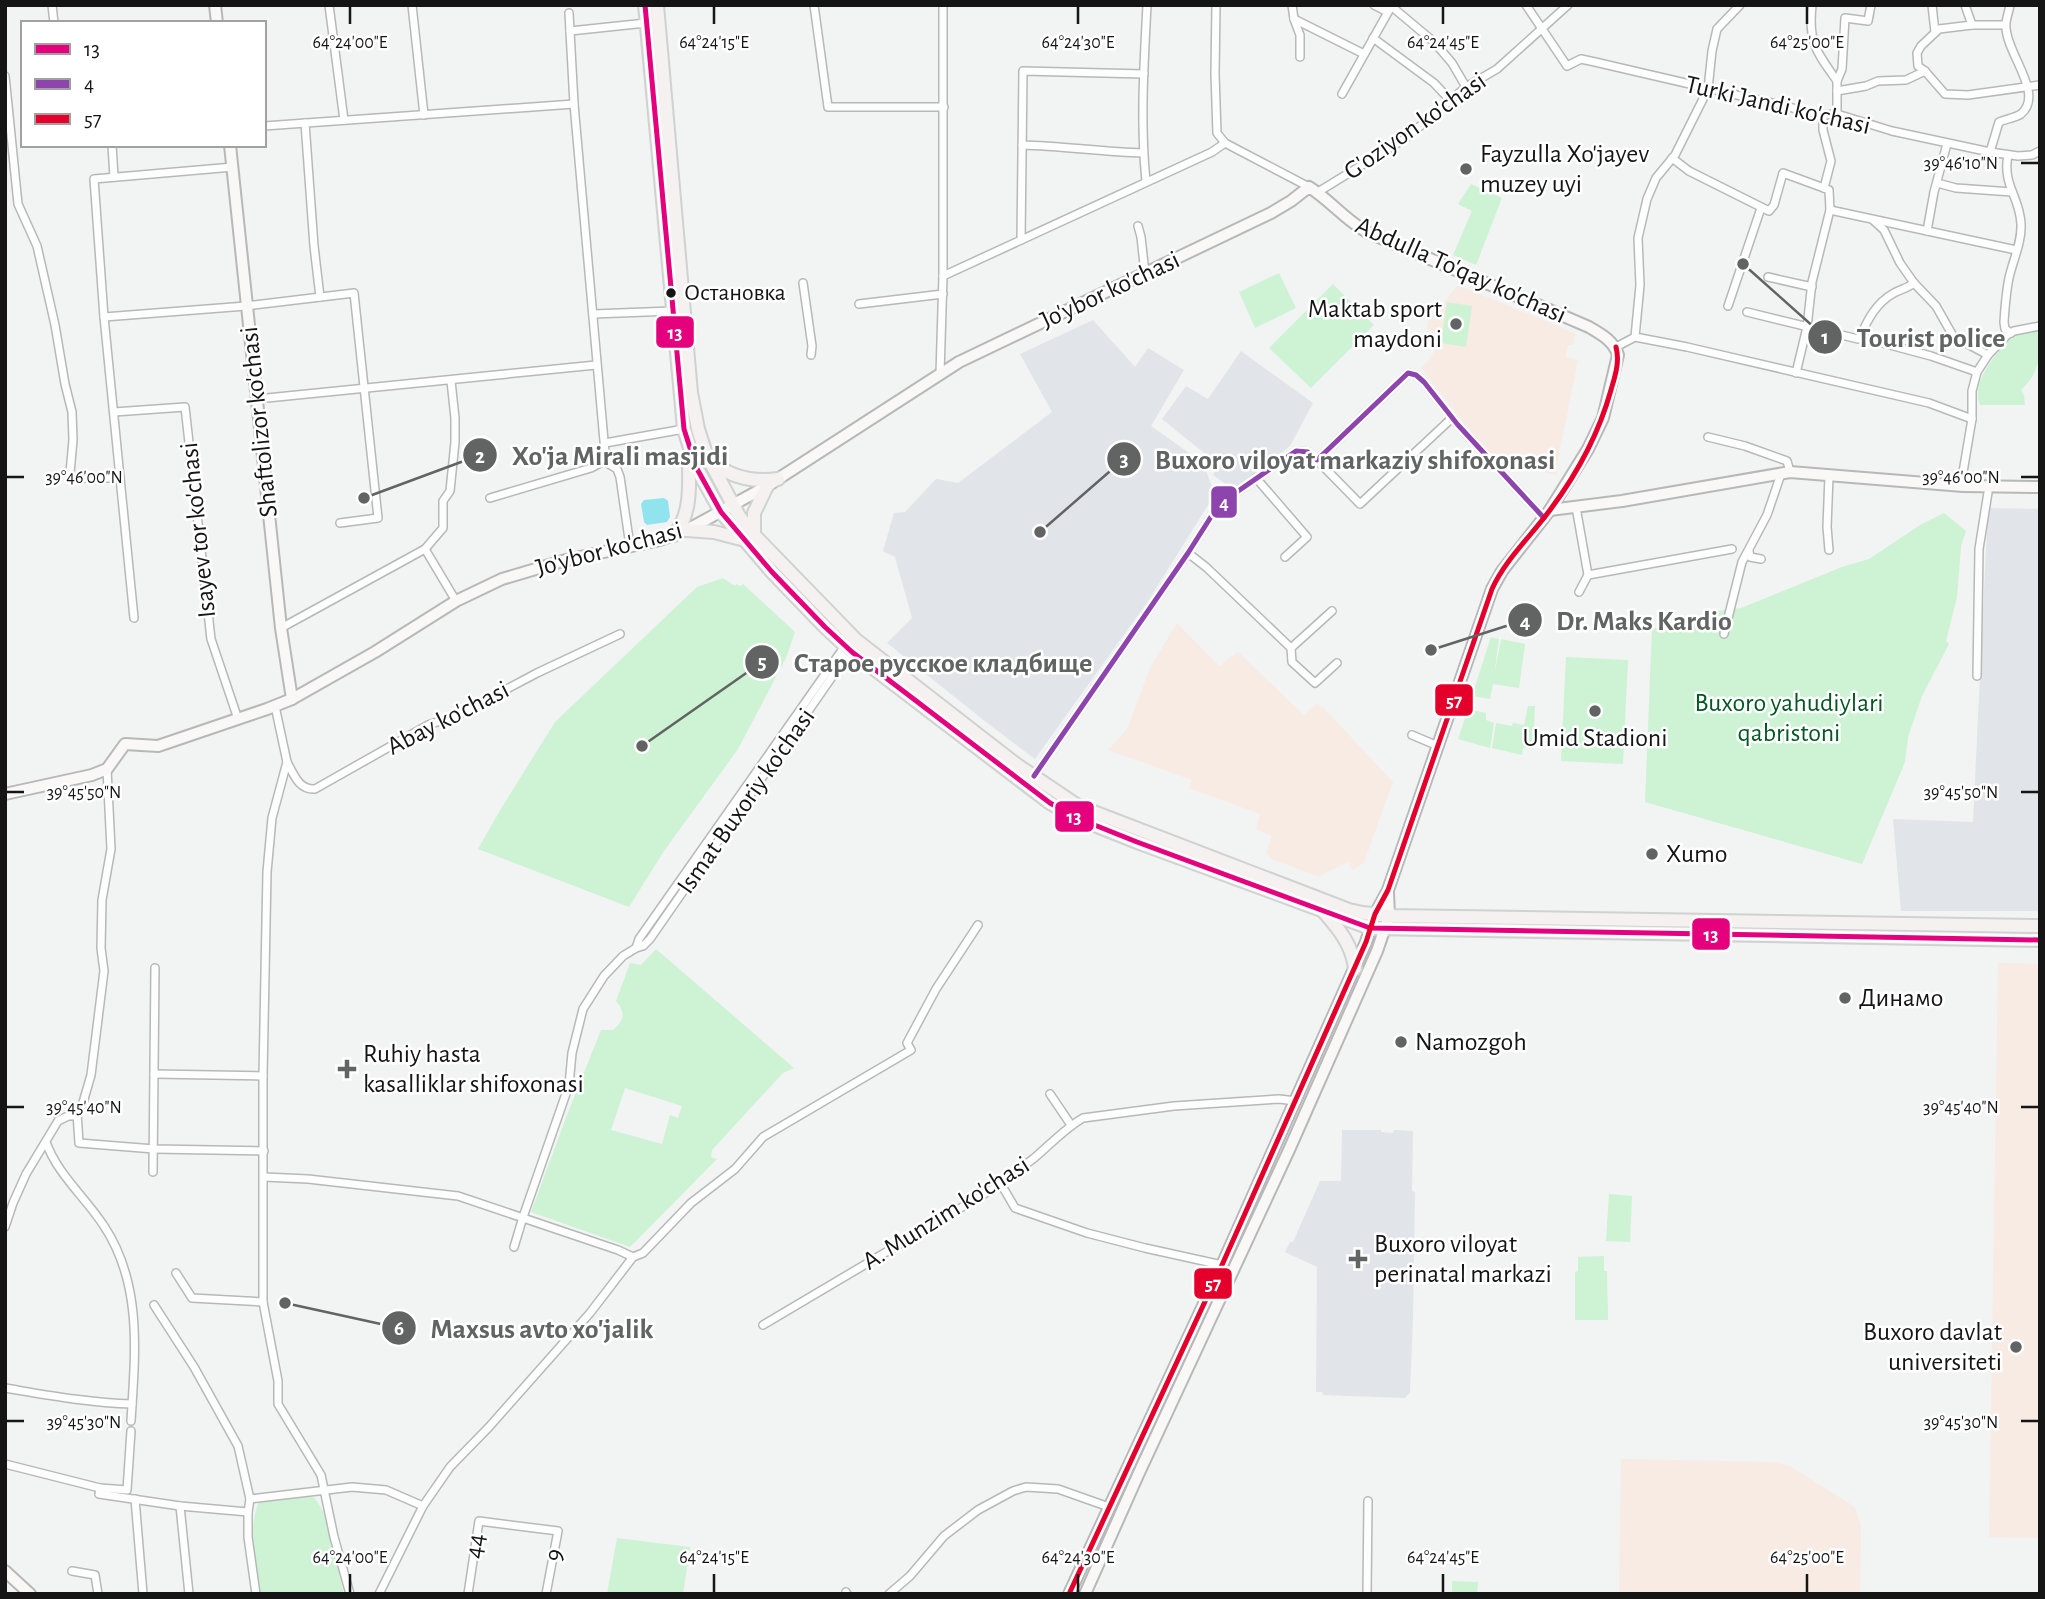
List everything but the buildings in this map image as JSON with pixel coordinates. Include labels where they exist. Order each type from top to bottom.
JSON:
[{"type":"main road","points":[[645,5],[684,429],[701,480],[720,512],[856,639],[1034,776],[1079,806],[1363,914],[2040,926]]},
{"type":"main road","points":[[657,5],[691,393],[706,454],[748,538],[849,649],[1050,803],[1068,814],[1137,842],[1370,928],[2040,940]]},
{"type":"main road","points":[[689,449],[688,502],[680,533],[714,532],[748,538]]},
{"type":"main road","points":[[706,454],[724,471],[739,477],[772,482],[754,513],[748,538]]},
{"type":"main road","points":[[1324,912],[1350,947],[1355,968]]},
{"type":"street","points":[[329,5],[344,120]]},
{"type":"street","points":[[412,5],[424,115]]},
{"type":"street","points":[[814,5],[828,107],[944,107]]},
{"type":"street","points":[[940,374],[943,294],[943,5]]},
{"type":"street","points":[[1146,181],[1143,153],[1147,5]]},
{"type":"street","points":[[1216,5],[1217,133],[1225,143],[1313,190]]},
{"type":"street","points":[[1292,5],[1300,35],[1300,57]]},
{"type":"street","points":[[1374,5],[1390,8],[1434,43],[1452,63],[1466,88]]},
{"type":"street","points":[[1526,5],[1542,29]]},
{"type":"street","name":"G'oziyon ko'chasi","points":[[1313,190],[1406,138],[1466,88],[1497,69],[1568,5]]},
{"type":"street","points":[[1635,337],[1639,319],[1639,231],[1647,199],[1656,177],[1672,158],[1708,89],[1717,29],[1740,5]]},
{"type":"street","points":[[1812,5],[1810,20],[1814,47],[1837,81]]},
{"type":"street","points":[[1837,114],[1837,81],[1842,69],[1845,18],[1868,21],[1871,5]]},
{"type":"street","points":[[1932,5],[1935,32]]},
{"type":"street","points":[[1965,5],[1972,25]]},
{"type":"street","points":[[1990,152],[1999,122],[2021,114],[2029,105],[2032,94],[2008,40],[2005,25],[2011,5]]},
{"type":"street","points":[[1342,94],[1390,8]]},
{"type":"street","points":[[569,13],[574,104],[605,443],[604,461]]},
{"type":"street","points":[[1294,19],[1364,54]]},
{"type":"street","points":[[570,31],[646,23]]},
{"type":"street","points":[[2005,25],[1939,29],[1917,53],[1919,66],[1945,94],[1968,95],[2040,85]]},
{"type":"street","name":"Turki Jandi ko'chasi","points":[[1542,29],[1567,66],[1581,59],[1823,115],[1837,114],[1892,131],[1990,152],[2018,156],[2032,155],[2040,151]]},
{"type":"street","points":[[1373,38],[1434,83],[1451,101]]},
{"type":"street","points":[[1021,240],[1023,71],[1144,74]]},
{"type":"street","points":[[1837,91],[1878,81],[1906,80],[1925,71]]},
{"type":"street","points":[[5,76],[19,204],[37,246],[72,412],[70,473],[73,478],[80,479],[120,478]]},
{"type":"street","points":[[266,126],[574,104]]},
{"type":"street","points":[[1823,115],[1830,161],[1824,188]]},
{"type":"street","points":[[305,123],[320,298]]},
{"type":"street","points":[[943,276],[1212,152],[1225,143]]},
{"type":"street","points":[[1927,231],[1947,144]]},
{"type":"street","points":[[1022,145],[1143,153]]},
{"type":"street","points":[[112,147],[114,177]]},
{"type":"street","name":"Shaftolizor ko'chasi","points":[[230,147],[281,628],[292,699]]},
{"type":"street","points":[[2008,155],[2007,179],[2021,223],[2021,237],[2009,278],[2004,321],[2005,328],[2011,332]]},
{"type":"street","points":[[1672,158],[1689,171],[1769,211],[1783,173],[1829,190],[1830,210],[1812,287],[1797,373]]},
{"type":"street","points":[[134,618],[104,317],[94,179],[233,167]]},
{"type":"street","points":[[1937,183],[1956,188],[2012,192]]},
{"type":"street","name":"Jo'ybor ko'chasi","points":[[107,769],[125,744],[158,746],[292,699],[375,652],[456,601],[502,579],[566,560],[660,540],[680,533],[772,482],[980,351],[1271,213],[1313,190]]},
{"type":"street","name":"Abdulla To'qay ko'chasi","points":[[1313,190],[1350,222],[1367,232],[1589,327],[1616,347]]},
{"type":"street","points":[[1728,306],[1760,208]]},
{"type":"street","points":[[1830,210],[2016,250]]},
{"type":"street","points":[[1874,220],[1884,230],[1900,263],[1914,283],[1936,306],[1953,336],[1988,355]]},
{"type":"street","points":[[1138,226],[1145,273]]},
{"type":"street","points":[[1768,277],[1812,287]]},
{"type":"street","points":[[803,283],[811,355]]},
{"type":"street","points":[[1860,337],[1876,308],[1889,296],[1914,283]]},
{"type":"street","points":[[104,317],[246,306],[354,293],[378,518],[340,523]]},
{"type":"street","points":[[859,304],[943,294]]},
{"type":"street","points":[[593,314],[672,311]]},
{"type":"street","points":[[1747,312],[1857,339],[1860,337],[1931,356],[1977,372]]},
{"type":"street","points":[[1963,486],[1972,419],[1972,391],[1977,372],[1988,355],[2011,332],[2040,326]]},
{"type":"street","points":[[1069,1594],[1296,1101],[1366,942],[1375,914],[1388,890],[1492,589],[1502,570],[1547,514],[1588,449],[1603,418],[1617,364],[1616,347],[1635,337],[1687,347],[1929,403],[1972,419]]},
{"type":"street","points":[[257,399],[596,365]]},
{"type":"street","points":[[1317,460],[1408,373],[1416,375],[1424,382],[1452,418],[1547,514]]},
{"type":"street","points":[[281,628],[425,550],[443,528],[443,500],[450,491],[455,442],[451,381]]},
{"type":"street","name":"Isayev tor ko'chasi","points":[[114,412],[185,407],[211,639],[238,719]]},
{"type":"street","points":[[1034,776],[1216,509],[1296,451],[1308,452],[1360,504],[1452,418]]},
{"type":"street","points":[[605,443],[684,429]]},
{"type":"street","points":[[1708,437],[1789,463],[1769,512],[1741,564],[1724,634]]},
{"type":"street","points":[[490,498],[591,468],[604,461]]},
{"type":"street","points":[[604,461],[617,469],[620,477],[630,546]]},
{"type":"street","points":[[1560,472],[1568,481]]},
{"type":"street","points":[[1547,514],[1785,473],[1963,486],[2040,487]]},
{"type":"street","points":[[1829,476],[1829,550]]},
{"type":"street","points":[[1256,478],[1307,537],[1285,557]]},
{"type":"street","points":[[1977,676],[1979,549],[1989,486]]},
{"type":"street","points":[[1576,507],[1588,575],[1579,592]]},
{"type":"street","points":[[1588,575],[1732,549]]},
{"type":"street","points":[[425,550],[456,601]]},
{"type":"street","points":[[1749,550],[1750,557],[1761,559]]},
{"type":"street","points":[[1188,553],[1291,648],[1292,662],[1315,683],[1337,663]]},
{"type":"street","points":[[1291,648],[1332,611]]},
{"type":"street","name":"Abay ko'chasi","points":[[287,762],[300,784],[305,788],[315,789],[428,725],[456,716],[513,685],[620,634]]},
{"type":"street","name":"Ismat Buxoriy ko'chasi","points":[[514,1247],[566,1095],[572,1053],[583,1009],[604,976],[623,956],[636,948],[639,939],[849,649]]},
{"type":"street","points":[[275,706],[287,762],[272,818],[267,873],[263,1076],[263,1302],[278,1381],[278,1404],[321,1475],[350,1594]]},
{"type":"street","points":[[1412,735],[1438,746]]},
{"type":"street","points":[[5,794],[92,775],[107,769],[111,849],[102,900],[101,948],[104,971],[91,1076],[82,1106],[77,1113],[58,1121],[26,1174],[5,1227]]},
{"type":"street","points":[[1085,1594],[1294,1138],[1386,929],[1390,916],[1388,890]]},
{"type":"street","points":[[379,1594],[423,1506],[450,1467],[590,1313],[633,1257],[642,1253],[691,1203],[735,1168],[763,1137],[911,1051],[907,1043],[930,999],[978,925]]},
{"type":"street","points":[[153,1172],[155,968]]},
{"type":"street","points":[[154,1074],[263,1076]]},
{"type":"street","points":[[1049,1094],[1071,1125]]},
{"type":"street","name":"A. Munzim ko'chasi","points":[[763,1325],[1001,1184],[1083,1118],[1174,1106],[1279,1099],[1296,1101]]},
{"type":"street","points":[[77,1113],[79,1143],[154,1149],[264,1151]]},
{"type":"street","points":[[46,1142],[51,1157],[105,1227],[125,1272],[134,1310],[131,1421]]},
{"type":"street","points":[[264,1177],[307,1179],[458,1196],[633,1257]]},
{"type":"street","points":[[1001,1184],[1015,1208],[1087,1233],[1219,1270],[1227,1286]]},
{"type":"street","points":[[176,1273],[192,1298],[263,1302]]},
{"type":"street","points":[[154,1305],[194,1367],[238,1446],[250,1499],[250,1552],[256,1594]]},
{"type":"street","points":[[5,1388],[81,1400],[132,1404]]},
{"type":"street","points":[[5,1464],[100,1488],[127,1490],[131,1431]]},
{"type":"street","points":[[250,1499],[352,1487],[386,1490],[423,1506]]},
{"type":"street","points":[[889,1594],[910,1576],[944,1536],[978,1510],[1013,1491],[1026,1487],[1058,1489],[1109,1507]]},
{"type":"street","points":[[100,1488],[99,1494],[180,1506],[248,1512]]},
{"type":"street","points":[[135,1499],[143,1594]]},
{"type":"street","points":[[1367,1594],[1368,1501]]},
{"type":"street","points":[[180,1506],[189,1594]]},
{"type":"street","name":"44","points":[[468,1594],[479,1521],[544,1529]]},
{"type":"street","name":"9","points":[[544,1529],[558,1531],[546,1594]]},
{"type":"street","points":[[5,1571],[30,1594]]},
{"type":"street","points":[[72,1571],[95,1575],[98,1594]]},
{"type":"shaded area","points":[[1458,285],[1575,333],[1573,345],[1568,345],[1566,357],[1578,360],[1557,475],[1498,462],[1421,368],[1430,359],[1439,342],[1427,328],[1428,321]]},
{"type":"shaded area","points":[[1093,320],[1135,367],[1148,348],[1184,370],[1151,426],[1203,463],[1215,494],[1148,601],[1035,759],[887,643],[912,618],[895,557],[883,551],[894,513],[905,512],[936,479],[958,483],[1052,412],[1020,354]]},
{"type":"shaded area","points":[[1241,351],[1313,403],[1290,446],[1234,490],[1213,475],[1219,465],[1162,419],[1186,386],[1208,399]]},
{"type":"shaded area","points":[[1988,508],[2040,509],[2040,911],[1901,911],[1893,819],[1973,822]]},
{"type":"shaded area","points":[[1177,623],[1219,666],[1238,652],[1304,715],[1317,703],[1323,707],[1393,782],[1364,862],[1353,870],[1348,862],[1320,877],[1272,859],[1266,853],[1272,836],[1256,829],[1260,814],[1189,788],[1192,780],[1108,750],[1127,729],[1151,666]]},
{"type":"shaded area","name":"Buxoro davlat universiteti","points":[[1998,963],[2040,964],[2040,1538],[1989,1537]]},
{"type":"shaded area","name":"Buxoro viloyat perinatal markazi","points":[[1342,1130],[1381,1130],[1393,1133],[1394,1130],[1413,1131],[1413,1318],[1410,1392],[1405,1398],[1323,1395],[1322,1392],[1316,1392],[1317,1267],[1285,1252],[1290,1242],[1293,1242],[1320,1181],[1341,1181]]},
{"type":"shaded area","points":[[1621,1459],[1775,1462],[1790,1466],[1855,1507],[1861,1526],[1860,1594],[1619,1594]]},
{"type":"green space","points":[[1471,184],[1502,198],[1476,265],[1453,255],[1472,211],[1458,204]]},
{"type":"green space","points":[[1279,273],[1296,308],[1255,328],[1239,292]]},
{"type":"green space","points":[[1333,284],[1374,325],[1311,388],[1269,348]]},
{"type":"green space","name":"Maktab sport maydoni","points":[[1447,302],[1472,306],[1466,347],[1441,343]]},
{"type":"green space","points":[[2037,332],[2040,355],[2035,371],[2021,390],[2025,405],[1980,405],[1979,386],[1987,367],[2013,334]]},
{"type":"green space","name":"Buxoro yahudiylari qabristoni","points":[[1944,513],[1966,531],[1961,546],[1957,597],[1946,641],[1949,644],[1922,696],[1908,737],[1905,762],[1862,864],[1645,802],[1652,629],[1711,612],[1741,608],[1842,567],[1869,559],[1920,525]]},
{"type":"green space","points":[[723,578],[735,586],[743,584],[795,632],[786,658],[738,749],[664,851],[629,907],[478,849],[555,722],[697,587]]},
{"type":"green space","points":[[1491,637],[1499,639],[1494,676],[1501,639],[1525,644],[1519,688],[1493,684],[1490,699],[1472,696]]},
{"type":"green space","name":"Umid Stadioni","points":[[1566,657],[1628,660],[1623,764],[1561,761]]},
{"type":"green space","points":[[1528,706],[1535,706],[1533,749],[1523,748],[1522,755],[1492,748],[1496,723],[1524,725]]},
{"type":"green space","points":[[1468,709],[1486,713],[1486,720],[1494,723],[1490,748],[1458,739]]},
{"type":"green space","points":[[656,949],[794,1068],[783,1073],[712,1150],[711,1157],[717,1159],[630,1247],[531,1212],[601,1030],[613,1030],[620,1023],[622,1013],[616,1001],[630,963],[641,965]],"holes":[[[625,1088],[682,1106],[678,1118],[670,1115],[662,1144],[611,1130]]]},
{"type":"green space","points":[[1609,1194],[1632,1196],[1630,1242],[1606,1241]]},
{"type":"green space","points":[[1604,1256],[1608,1320],[1575,1320],[1575,1272],[1578,1271],[1578,1257]]},
{"type":"green space","points":[[314,1497],[323,1511],[344,1594],[261,1594],[253,1535],[259,1501]]},
{"type":"green space","points":[[617,1538],[690,1547],[683,1594],[607,1594]]},
{"type":"green space","points":[[1452,1581],[1478,1582],[1477,1594],[1452,1594]]},
{"type":"water","points":[[664,498],[668,501],[670,517],[667,522],[647,525],[641,504],[644,500]]},
{"type":"transit line","name":"13","points":[[645,5],[684,429],[696,467],[721,512],[772,572],[825,627],[852,652],[1050,803],[1077,818],[1137,842],[1370,928],[2040,940]]},
{"type":"transit line","name":"57","points":[[1069,1594],[1222,1265],[1366,942],[1375,914],[1388,890],[1492,589],[1511,558],[1560,496],[1586,453],[1600,422],[1614,379],[1616,347]]},
{"type":"transit line","name":"4","points":[[1034,776],[1216,509],[1296,451],[1308,452],[1317,460],[1408,373],[1416,375],[1424,382],[1458,425],[1544,518]]},
{"type":"place","name":"Fayzulla Xo'jayev muzey uyi","points":[[1466,169]]},
{"type":"place","name":"Tourist police","points":[[1743,264]]},
{"type":"place","name":"Остановка","points":[[671,293]]},
{"type":"place","name":"Maktab sport maydoni","points":[[1456,324]]},
{"type":"place","name":"Xo'ja Mirali masjidi","points":[[364,498]]},
{"type":"place","name":"Buxoro viloyat markaziy shifoxonasi","points":[[1040,532]]},
{"type":"place","name":"Dr. Maks Kardio","points":[[1431,650]]},
{"type":"place","name":"Umid Stadioni","points":[[1595,711]]},
{"type":"place","name":"Старое русское кладбище","points":[[642,746]]},
{"type":"place","name":"Xumo","points":[[1652,854]]},
{"type":"place","name":"Динамо","points":[[1845,998]]},
{"type":"place","name":"Namozgoh","points":[[1401,1042]]},
{"type":"place","name":"Ruhiy hasta kasalliklar shifoxonasi","points":[[347,1069]]},
{"type":"place","name":"Buxoro viloyat perinatal markazi","points":[[1358,1259]]},
{"type":"place","name":"Maxsus avto xo'jalik","points":[[285,1303]]},
{"type":"place","name":"Buxoro davlat universiteti","points":[[2016,1347]]}]
